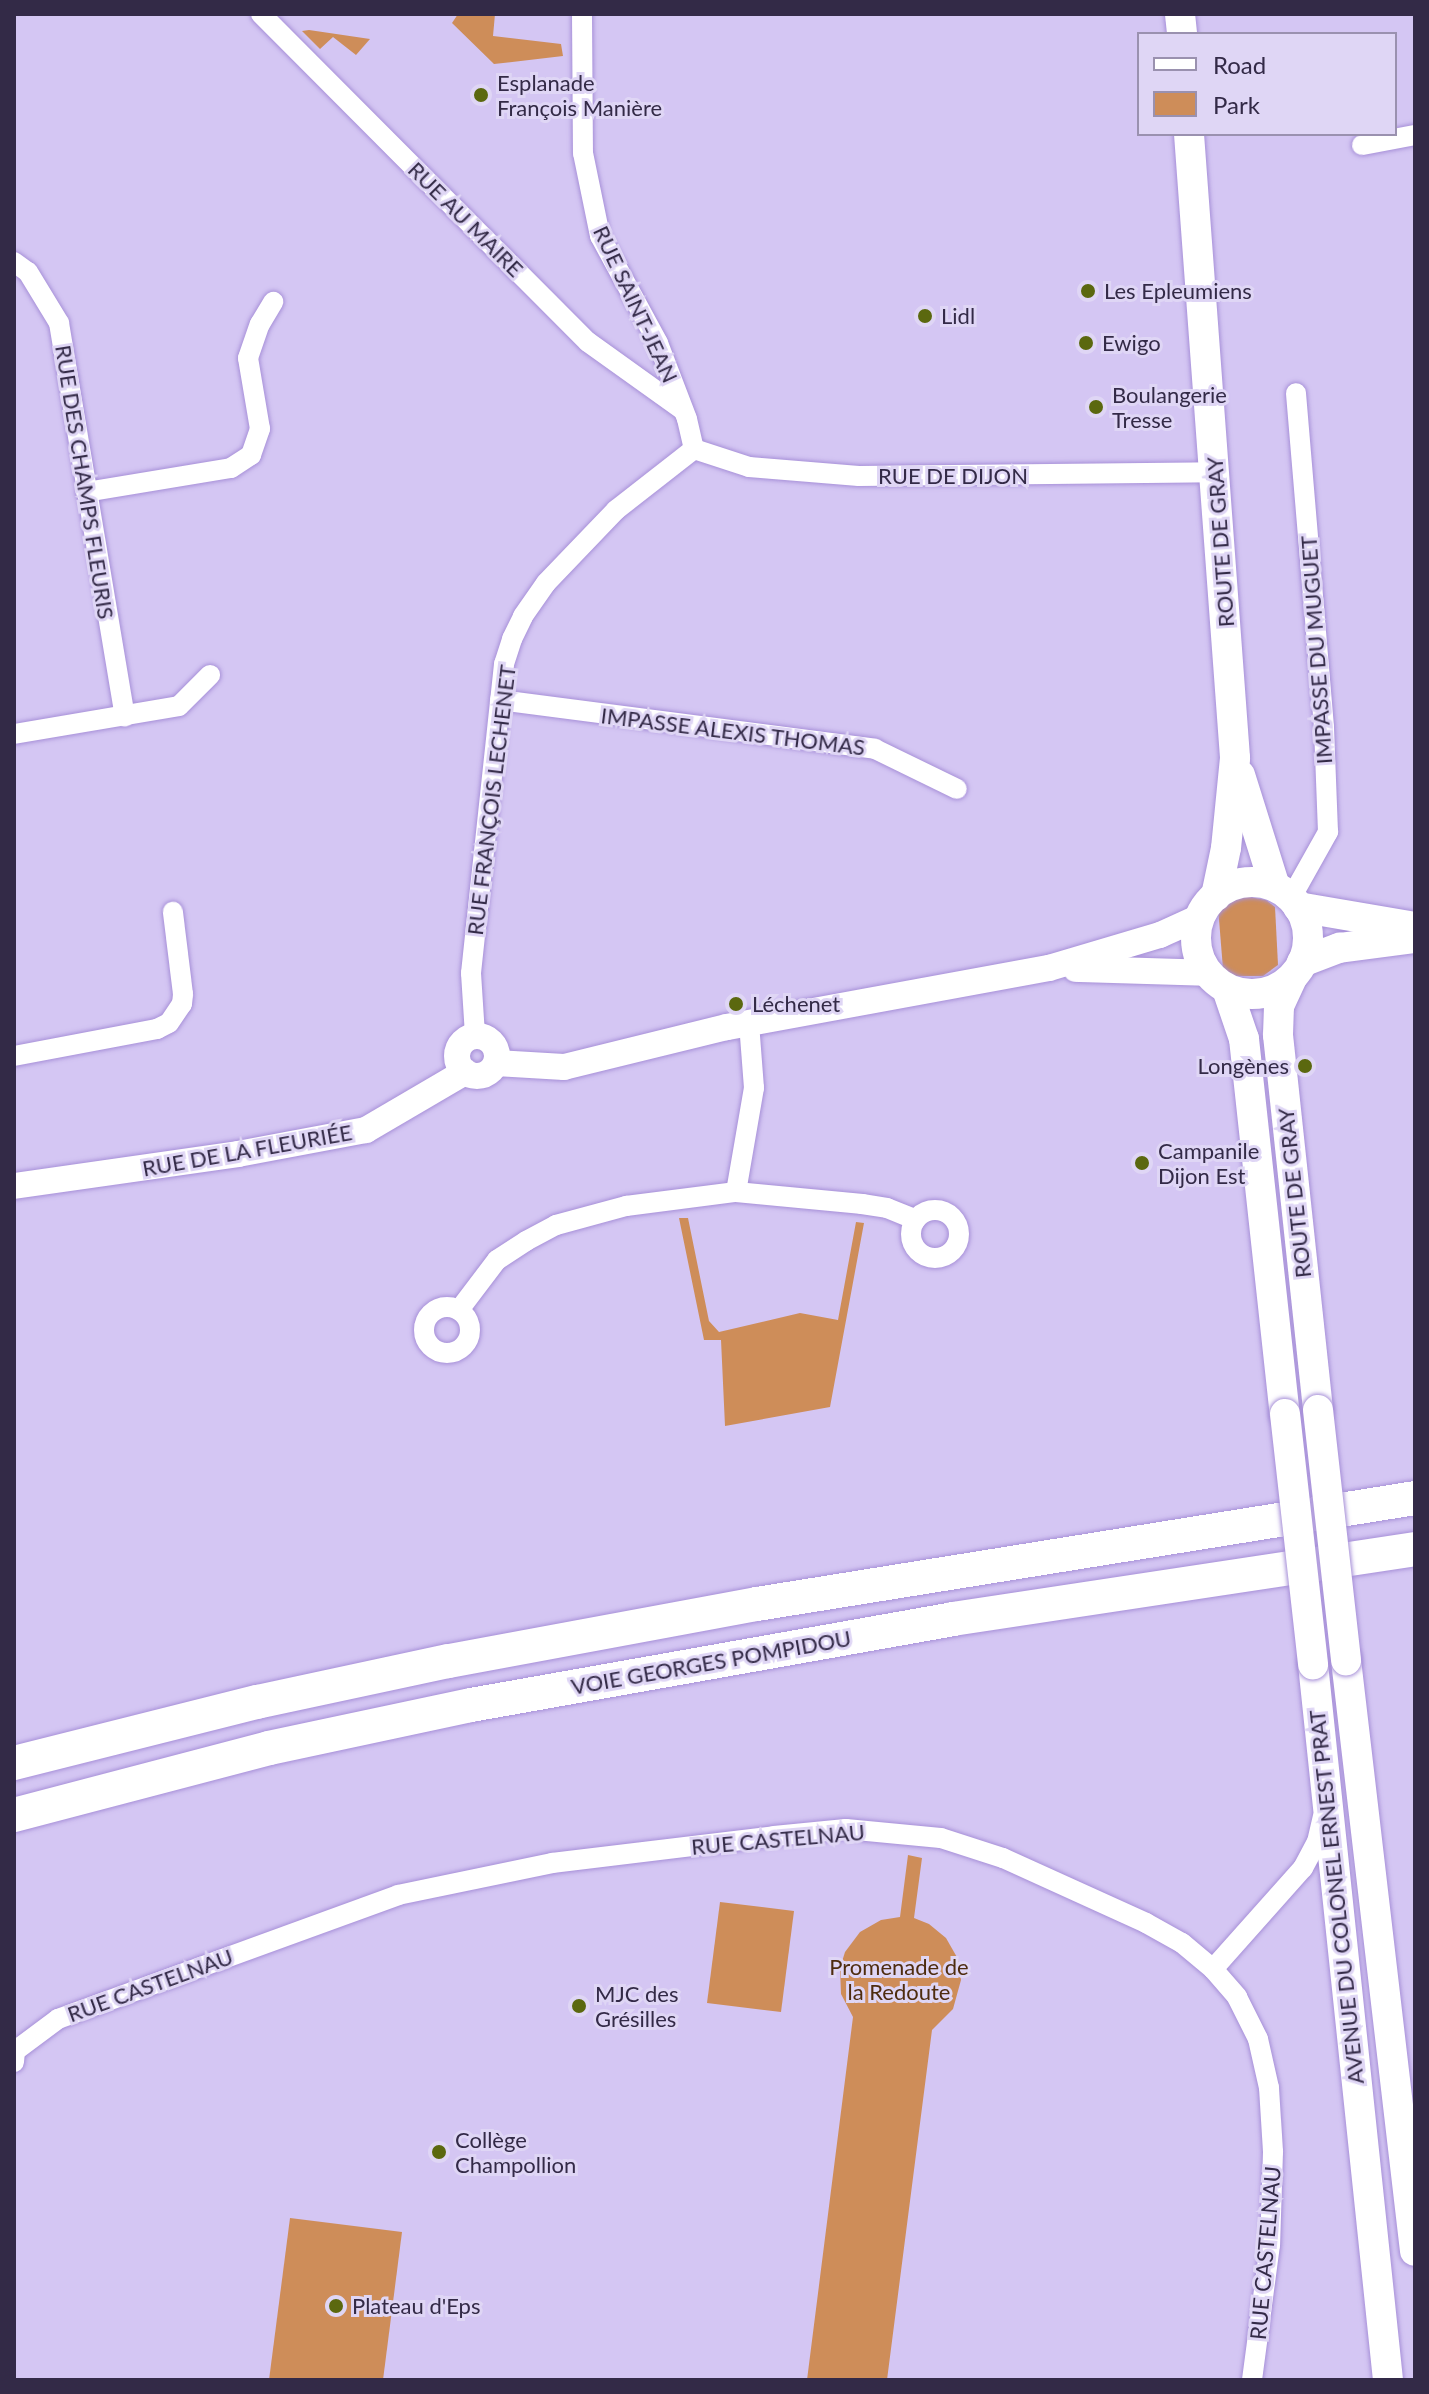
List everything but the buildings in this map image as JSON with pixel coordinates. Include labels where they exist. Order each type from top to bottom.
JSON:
[{"type":"highway","points":[[14,1763],[257,1702],[464,1658],[773,1601],[1415,1498]]},
{"type":"highway","name":"VOIE GEORGES POMPIDOU","points":[[14,1815],[269,1748],[471,1705],[953,1619],[1415,1549]]},
{"type":"main road","name":"ROUTE DE GRAY","points":[[1189,136],[1235,758],[1227,839],[1208,906]]},
{"type":"main road","name":"ROUTE DE GRAY","points":[[1235,758],[1259,846],[1288,897]]},
{"type":"main road","points":[[1415,927],[1288,897],[1246,882],[1208,906],[1196,946],[1218,981],[1246,994],[1271,991],[1297,970],[1339,948],[1415,938]]},
{"type":"main road","points":[[1288,897],[1307,934],[1297,970]]},
{"type":"main road","name":"ROUTE DE GRAY","points":[[1297,970],[1279,1006],[1278,1035],[1318,1410]]},
{"type":"main road","name":"ROUTE DE GRAY","points":[[1218,981],[1244,1039],[1285,1414]]},
{"type":"main road","name":"AVENUE DU COLONEL ERNEST PRAT","points":[[1318,1410],[1415,2251]]},
{"type":"main road","name":"AVENUE DU COLONEL ERNEST PRAT","points":[[1285,1414],[1388,2380]]},
{"type":"street","name":"RUE AU MAIRE","points":[[261,14],[588,342],[683,410]]},
{"type":"street","name":"RUE SAINT-JEAN","points":[[582,14],[583,153],[600,236],[658,343],[694,449]]},
{"type":"street","points":[[1362,145],[1415,135]]},
{"type":"street","name":"RUE DES CHAMPS FLEURIS","points":[[14,262],[28,272],[59,323],[125,717]]},
{"type":"street","points":[[86,492],[231,468],[251,455],[259,442],[260,429],[248,358],[260,324],[273,302]]},
{"type":"street","name":"IMPASSE DU MUGUET","points":[[1288,897],[1328,832],[1324,727],[1296,393]]},
{"type":"street","name":"RUE DE DIJON","points":[[694,449],[749,467],[845,475],[928,478],[1215,472]]},
{"type":"street","name":"RUE FRANÇOIS LECHENET","points":[[475,1035],[471,973],[504,664],[512,639],[534,597],[616,510],[694,449]]},
{"type":"street","points":[[14,734],[179,706],[210,675]]},
{"type":"street","name":"IMPASSE ALEXIS THOMAS","points":[[500,700],[875,749],[957,789]]},
{"type":"street","points":[[496,1063],[493,1043],[475,1035],[458,1047],[457,1061],[465,1072],[483,1076],[496,1063],[564,1067],[749,1023],[1049,968],[1160,935],[1208,906]]},
{"type":"street","points":[[14,1056],[157,1029],[169,1023],[182,1004],[183,994],[173,912]]},
{"type":"street","points":[[1049,968],[1218,981]]},
{"type":"street","points":[[736,1192],[754,1088],[749,1023]]},
{"type":"street","name":"RUE DE LA FLEURIÉE","points":[[14,1186],[238,1154],[366,1130],[465,1072]]},
{"type":"street","points":[[459,1310],[497,1260],[556,1225],[626,1206],[736,1192],[862,1204],[887,1208],[916,1220]]},
{"type":"street","points":[[1213,1969],[1303,1868],[1317,1842],[1326,1801]]},
{"type":"street","name":"RUE CASTELNAU","points":[[14,2055],[58,2019],[398,1895],[552,1863],[846,1829],[920,1834],[983,1850],[1146,1923],[1182,1943],[1213,1969],[1237,1997],[1258,2039],[1269,2088],[1274,2198],[1252,2380]]},
{"type":"green space","points":[[458,14],[495,14],[493,36],[561,44],[563,56],[494,64],[452,23]]},
{"type":"green space","points":[[302,31],[370,39],[356,55],[333,37],[320,49]]},
{"type":"green space","points":[[1244,896],[1266,900],[1275,907],[1278,965],[1263,976],[1235,976],[1223,969],[1218,907]]},
{"type":"green space","points":[[679,1218],[688,1218],[709,1321],[719,1332],[800,1313],[838,1320],[856,1222],[864,1223],[830,1407],[725,1426],[721,1340],[704,1340]]},
{"type":"green space","name":"Promenade de la Redoute","points":[[908,1855],[922,1858],[914,1918],[929,1924],[946,1938],[958,1959],[961,1980],[953,2009],[932,2030],[887,2380],[807,2380],[853,2017],[841,1994],[840,1968],[845,1952],[860,1932],[881,1920],[900,1917]]},
{"type":"green space","points":[[720,1902],[794,1911],[781,2012],[707,2003]]},
{"type":"green space","name":"Plateau d'Eps","points":[[290,2218],[402,2232],[383,2380],[269,2380]]},
{"type":"place","name":"Esplanade François Manière","points":[[481,95]]},
{"type":"place","name":"Les Epleumiens","points":[[1088,291]]},
{"type":"place","name":"Lidl","points":[[925,316]]},
{"type":"place","name":"Ewigo","points":[[1086,343]]},
{"type":"place","name":"Boulangerie Tresse","points":[[1096,407]]},
{"type":"place","name":"Léchenet","points":[[736,1004]]},
{"type":"place","name":"Longènes","points":[[1305,1066]]},
{"type":"place","name":"Campanile Dijon Est","points":[[1142,1163]]},
{"type":"place","name":"MJC des Grésilles","points":[[579,2006]]},
{"type":"place","name":"Collège Champollion","points":[[439,2152]]},
{"type":"place","name":"Plateau d'Eps","points":[[336,2306]]}]
